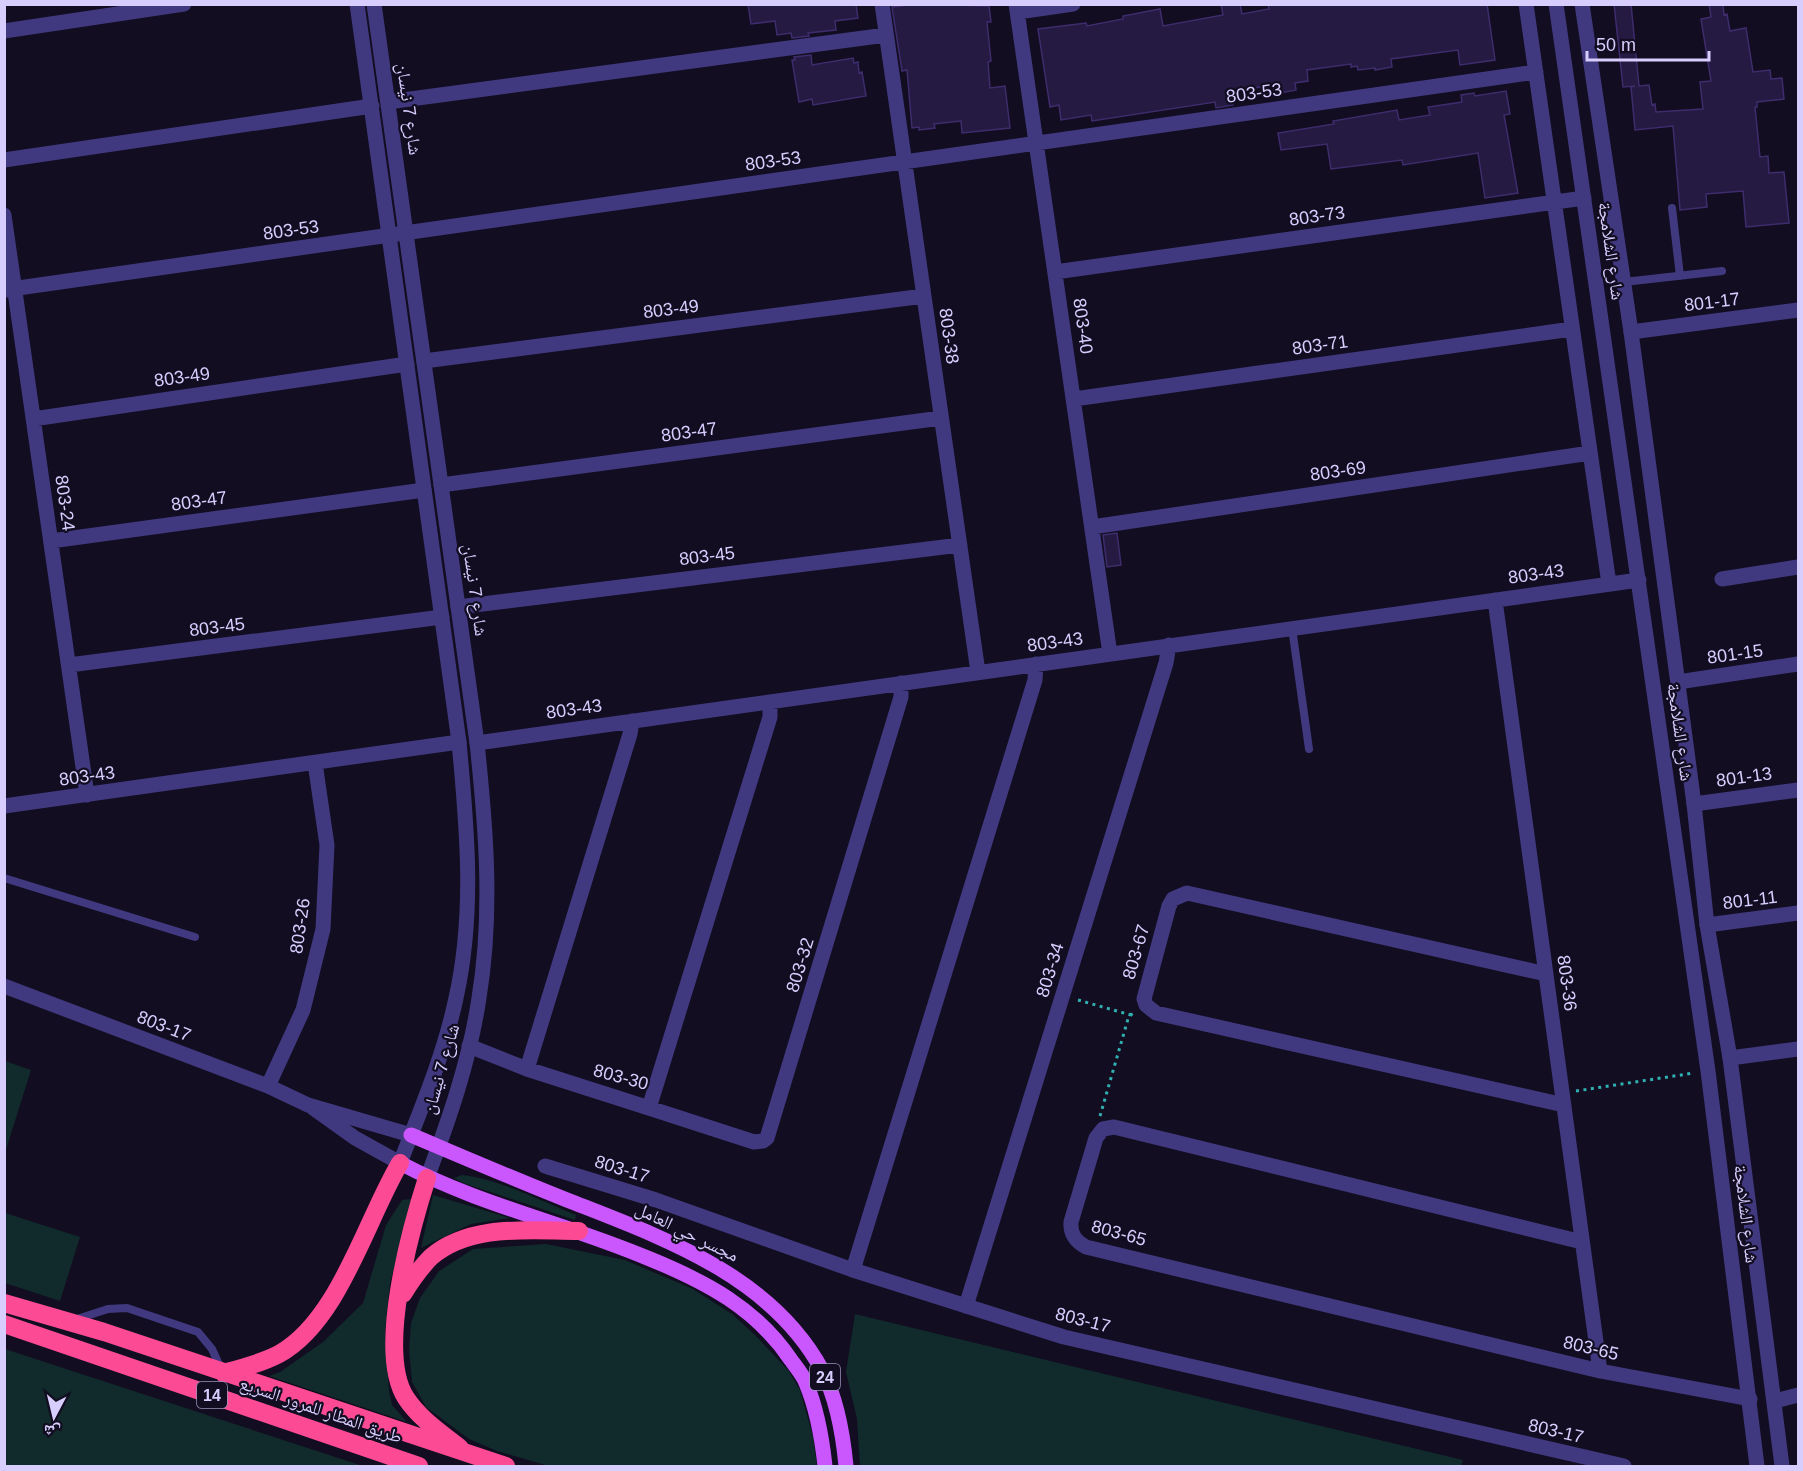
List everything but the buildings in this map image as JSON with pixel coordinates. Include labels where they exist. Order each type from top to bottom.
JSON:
[{"type":"highway","points":[[223,1373],[257,1364],[281,1353],[302,1337],[321,1315],[336,1293],[384,1189],[400,1163]]},
{"type":"highway","points":[[427,1178],[418,1207],[397,1303],[394,1368],[405,1397],[417,1412],[468,1455]]},
{"type":"highway","points":[[397,1303],[418,1272],[432,1257],[454,1242],[476,1234],[579,1231]]},
{"type":"highway","points":[[4,1303],[68,1322],[506,1467]]},
{"type":"highway","name":"طريق المطار للمرور السريع","points":[[4,1324],[419,1467]]},
{"type":"main road","name":"مجسر حي العامل","points":[[411,1135],[668,1242],[728,1272],[770,1304],[800,1336],[822,1371],[836,1405],[844,1440],[846,1467]]},
{"type":"main road","name":"مجسر حي العامل","points":[[400,1163],[453,1189],[579,1231],[695,1278],[736,1303],[754,1317],[783,1347],[805,1381],[821,1434],[825,1467]]},
{"type":"street","points":[[4,32],[184,4]]},
{"type":"street","name":"شارع 7 نيسان","points":[[357,4],[459,742],[468,861],[466,929],[456,997],[431,1084],[400,1163]]},
{"type":"street","name":"شارع 7 نيسان","points":[[374,4],[477,743],[485,826],[488,895],[484,964],[479,998],[469,1046],[439,1147],[427,1178]]},
{"type":"street","name":"803-38","points":[[882,4],[978,672]]},
{"type":"street","points":[[1017,8],[1073,4]]},
{"type":"street","points":[[1526,4],[1609,584]]},
{"type":"street","name":"شارع الشلامجة","points":[[1556,4],[1708,1071],[1757,1467]]},
{"type":"street","name":"شارع الشلامجة","points":[[1582,4],[1631,332],[1694,804],[1707,925],[1730,1058],[1782,1467]]},
{"type":"street","name":"803-40","points":[[1017,8],[1110,654]]},
{"type":"street","points":[[388,102],[886,35]]},
{"type":"street","name":"803-53","points":[[10,290],[1536,72]]},
{"type":"street","points":[[4,160],[372,106]]},
{"type":"street","name":"803-73","points":[[1055,272],[1584,198]]},
{"type":"street","name":"803-24","points":[[4,215],[10,290],[33,419],[87,795]]},
{"type":"street","name":"803-49","points":[[424,361],[924,296]]},
{"type":"street","name":"801-17","points":[[1631,332],[1798,310]]},
{"type":"street","name":"803-71","points":[[1074,399],[1572,329]]},
{"type":"street","name":"803-49","points":[[33,419],[407,364]]},
{"type":"street","name":"803-47","points":[[441,485],[941,418]]},
{"type":"street","name":"803-69","points":[[1092,527],[1590,453]]},
{"type":"street","name":"803-47","points":[[51,541],[424,490]]},
{"type":"street","name":"803-45","points":[[458,607],[960,545]]},
{"type":"street","points":[[1722,579],[1798,567]]},
{"type":"street","name":"803-43","points":[[477,743],[1639,580]]},
{"type":"street","name":"803-36","points":[[1495,600],[1600,1371]]},
{"type":"street","name":"803-45","points":[[69,665],[442,617]]},
{"type":"street","name":"803-34","points":[[966,1306],[1166,663],[1169,645]]},
{"type":"street","points":[[854,1270],[1035,680],[1036,664]]},
{"type":"street","name":"801-15","points":[[1678,682],[1798,664]]},
{"type":"street","name":"803-32","points":[[649,1108],[754,1142],[763,1141],[767,1137],[901,697],[901,683]]},
{"type":"street","name":"803-30","points":[[469,1046],[527,1069],[649,1108],[770,717],[770,702]]},
{"type":"street","points":[[527,1069],[632,721]]},
{"type":"street","name":"803-43","points":[[4,806],[459,742]]},
{"type":"street","name":"803-26","points":[[268,1086],[303,1010],[323,929],[327,845],[315,763]]},
{"type":"street","name":"801-13","points":[[1694,804],[1798,790]]},
{"type":"street","name":"803-67","points":[[1546,974],[1188,893],[1173,899],[1169,906],[1144,992],[1146,1005],[1156,1013],[1563,1099]]},
{"type":"street","name":"801-11","points":[[1707,925],[1798,913]]},
{"type":"street","name":"803-17","points":[[4,986],[268,1086],[308,1105],[411,1135]]},
{"type":"street","points":[[1730,1058],[1798,1049]]},
{"type":"street","name":"803-17","points":[[308,1105],[354,1138],[400,1163]]},
{"type":"street","points":[[1103,1129],[1114,1127],[1582,1242]]},
{"type":"street","name":"803-65","points":[[1103,1129],[1096,1138],[1071,1222],[1072,1234],[1080,1244],[1600,1371],[1750,1399]]},
{"type":"street","name":"803-17","points":[[545,1166],[656,1200],[854,1270],[1065,1337],[1624,1467]]},
{"type":"street","points":[[1775,1401],[1798,1395]]},
{"type":"lane","points":[[1672,208],[1680,276]]},
{"type":"lane","points":[[1624,282],[1722,271]]},
{"type":"lane","points":[[1292,628],[1309,749]]},
{"type":"lane","points":[[4,878],[195,937]]},
{"type":"lane","points":[[68,1322],[108,1309],[127,1308],[198,1332],[212,1349],[223,1373]]},
{"type":"path","points":[[1063,996],[1131,1015]]},
{"type":"path","points":[[1103,1129],[1100,1120],[1101,1110],[1128,1019],[1140,1006],[1146,1005]]},
{"type":"path","points":[[1563,1099],[1708,1071]]},
{"type":"green space","points":[[4,1061],[31,1070],[5,1153]]},
{"type":"green space","points":[[462,1175],[520,1191],[576,1215],[575,1220],[454,1178]]},
{"type":"green space","points":[[433,1195],[510,1218],[471,1224],[421,1248]]},
{"type":"green space","points":[[411,1199],[390,1283],[385,1330],[392,1405],[407,1422],[269,1376],[280,1372],[323,1342],[363,1303],[386,1225],[402,1200]]},
{"type":"green space","points":[[5,1213],[80,1237],[60,1301],[5,1283]]},
{"type":"green space","points":[[546,1244],[625,1260],[693,1289],[732,1314],[788,1370],[800,1390],[813,1437],[817,1466],[549,1466],[497,1451],[469,1439],[426,1407],[412,1382],[409,1350],[411,1323],[420,1298],[439,1271],[473,1249]]},
{"type":"green space","points":[[855,1314],[1463,1460],[1461,1466],[860,1466],[857,1419],[846,1372]]},
{"type":"green space","points":[[5,1349],[363,1466],[5,1466]]}]
